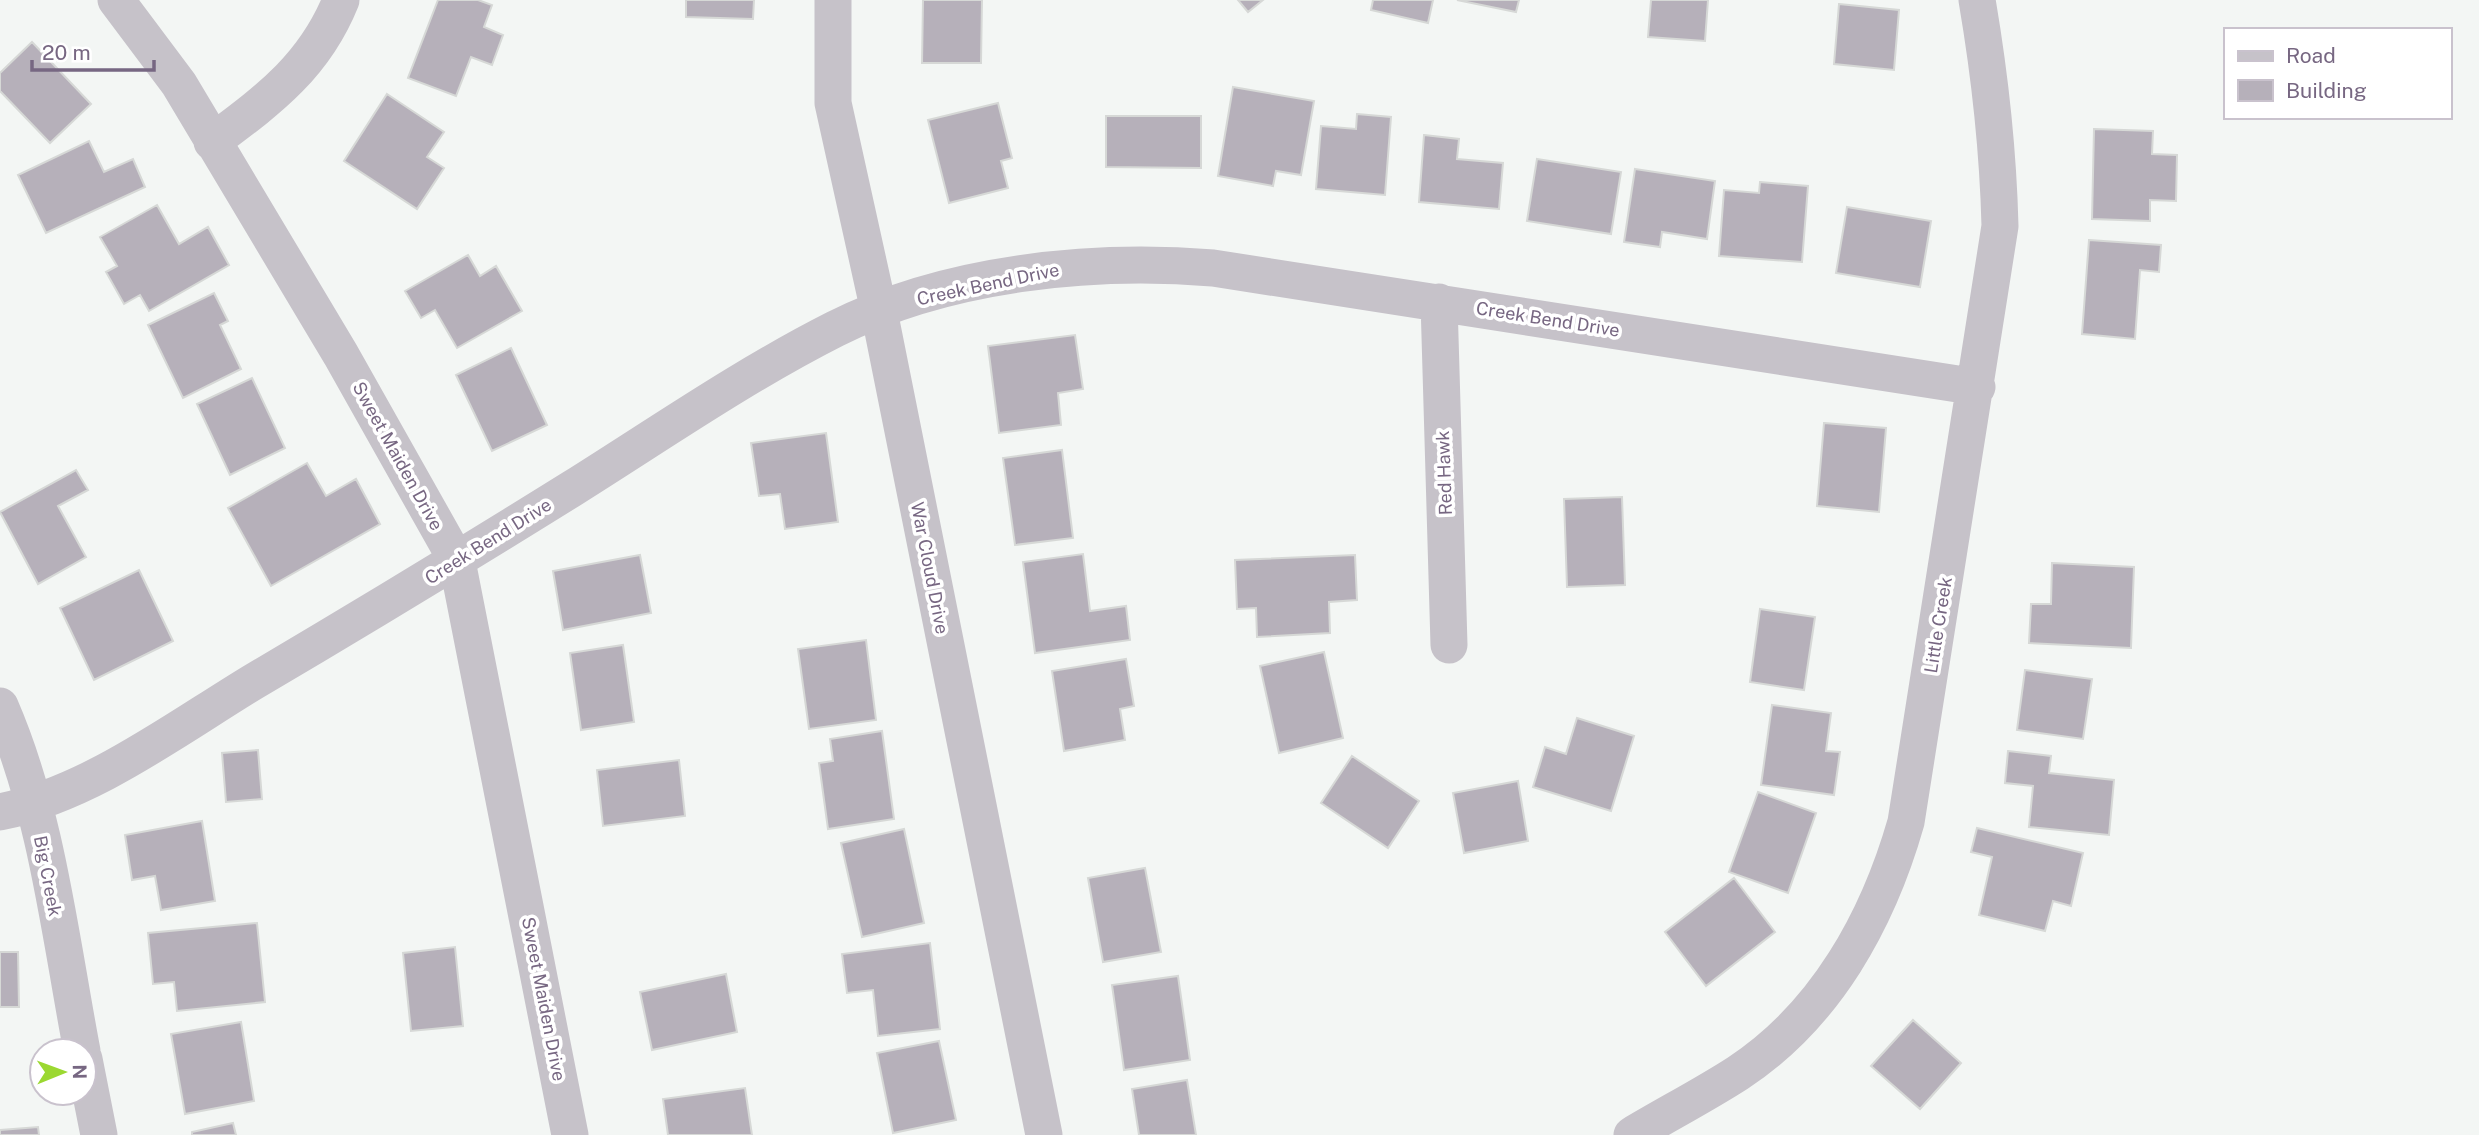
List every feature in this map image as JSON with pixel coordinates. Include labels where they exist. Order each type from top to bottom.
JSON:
[{"type":"street","name":"Sweet Maiden Drive","points":[[116,0],[151,43],[212,142],[341,355],[457,561],[570,1135]]},
{"type":"street","points":[[212,142],[279,92],[313,49],[341,0]]},
{"type":"street","name":"War Cloud Drive","points":[[833,0],[833,103],[879,312],[1044,1135]]},
{"type":"street","name":"Little Creek","points":[[1632,1135],[1740,1072],[1774,1044],[1834,979],[1879,903],[1906,822],[1977,387],[2000,226],[1999,163],[1992,87],[1977,0]]},
{"type":"street","name":"Creek Bend Drive","points":[[17,808],[106,770],[457,561],[762,369],[837,328],[932,293],[1025,273],[1083,265],[1158,263],[1213,268],[1977,387]]},
{"type":"street","name":"Red Hawk","points":[[1439,302],[1450,645]]},
{"type":"street","name":"Big Creek","points":[[0,706],[14,738],[17,808],[78,1037]]},
{"type":"street","points":[[93,1107],[99,1135]]},
{"type":"building","points":[[438,0],[478,0],[492,5],[484,27],[503,35],[492,65],[471,57],[456,96],[408,78]]},
{"type":"building","points":[[686,0],[754,0],[753,19],[686,17]]},
{"type":"building","points":[[923,0],[982,0],[981,63],[922,63]]},
{"type":"building","points":[[1238,0],[1263,0],[1248,12]]},
{"type":"building","points":[[1373,0],[1433,0],[1428,23],[1371,10]]},
{"type":"building","points":[[1457,0],[1519,0],[1516,12]]},
{"type":"building","points":[[1651,0],[1708,0],[1705,41],[1648,37]]},
{"type":"building","points":[[1839,4],[1899,10],[1894,70],[1834,64]]},
{"type":"building","points":[[32,42],[91,104],[50,143],[0,91],[0,73]]},
{"type":"building","points":[[1233,87],[1314,101],[1301,175],[1276,171],[1273,186],[1218,176]]},
{"type":"building","points":[[387,94],[444,132],[427,157],[444,168],[417,209],[344,161]]},
{"type":"building","points":[[998,103],[1012,158],[1001,161],[1008,188],[949,203],[928,120]]},
{"type":"building","points":[[1357,114],[1391,117],[1385,195],[1316,189],[1321,126],[1356,129]]},
{"type":"building","points":[[1106,116],[1201,116],[1201,168],[1106,167]]},
{"type":"building","points":[[2094,129],[2153,131],[2152,154],[2177,155],[2176,201],[2150,200],[2150,221],[2092,219]]},
{"type":"building","points":[[1424,135],[1459,139],[1457,159],[1503,163],[1499,209],[1419,202]]},
{"type":"building","points":[[89,141],[104,172],[133,159],[145,187],[46,233],[18,175]]},
{"type":"building","points":[[1537,159],[1621,172],[1611,234],[1527,221]]},
{"type":"building","points":[[1635,169],[1715,181],[1707,239],[1662,232],[1660,247],[1624,242]]},
{"type":"building","points":[[1760,182],[1808,186],[1802,262],[1719,256],[1724,190],[1759,193]]},
{"type":"building","points":[[157,205],[179,244],[208,227],[229,265],[149,311],[140,295],[124,304],[106,272],[117,266],[100,237]]},
{"type":"building","points":[[1847,207],[1931,221],[1920,287],[1836,273]]},
{"type":"building","points":[[2089,240],[2161,245],[2159,272],[2140,270],[2135,339],[2082,334]]},
{"type":"building","points":[[468,255],[480,276],[496,266],[522,311],[457,348],[435,310],[421,318],[405,291]]},
{"type":"building","points":[[214,293],[228,321],[220,325],[241,369],[183,398],[148,325]]},
{"type":"building","points":[[1075,335],[1083,389],[1058,393],[1061,425],[999,433],[988,346]]},
{"type":"building","points":[[511,348],[547,425],[492,451],[456,375]]},
{"type":"building","points":[[252,378],[285,448],[230,475],[197,404]]},
{"type":"building","points":[[1824,423],[1886,428],[1879,512],[1817,506]]},
{"type":"building","points":[[826,433],[838,522],[785,529],[780,494],[759,496],[751,443]]},
{"type":"building","points":[[1062,450],[1073,538],[1015,545],[1003,458]]},
{"type":"building","points":[[307,463],[326,496],[356,479],[380,524],[271,586],[228,508]]},
{"type":"building","points":[[76,470],[88,490],[58,506],[86,557],[38,584],[0,512]]},
{"type":"building","points":[[1622,497],[1625,585],[1567,587],[1564,499]]},
{"type":"building","points":[[1083,554],[1090,611],[1126,606],[1130,640],[1035,653],[1023,562]]},
{"type":"building","points":[[640,555],[651,613],[563,630],[553,571]]},
{"type":"building","points":[[1355,555],[1357,600],[1329,602],[1330,633],[1257,637],[1256,608],[1237,609],[1235,560]]},
{"type":"building","points":[[2052,563],[2134,567],[2131,648],[2029,643],[2031,604],[2051,604]]},
{"type":"building","points":[[139,570],[173,641],[94,680],[60,608]]},
{"type":"building","points":[[1760,609],[1815,617],[1804,690],[1750,682]]},
{"type":"building","points":[[866,640],[876,720],[809,729],[798,649]]},
{"type":"building","points":[[623,645],[634,722],[581,730],[570,653]]},
{"type":"building","points":[[1324,652],[1343,738],[1279,753],[1260,666]]},
{"type":"building","points":[[1126,659],[1134,706],[1120,709],[1125,740],[1064,751],[1052,671]]},
{"type":"building","points":[[2025,670],[2092,679],[2083,739],[2017,730]]},
{"type":"building","points":[[1772,705],[1831,713],[1826,751],[1840,752],[1834,795],[1761,785]]},
{"type":"building","points":[[1577,718],[1634,736],[1611,811],[1533,787],[1545,747],[1566,754]]},
{"type":"building","points":[[882,731],[894,819],[828,829],[819,763],[833,761],[830,739]]},
{"type":"building","points":[[258,750],[262,799],[226,802],[222,753]]},
{"type":"building","points":[[2008,751],[2051,756],[2049,773],[2114,780],[2109,835],[2029,827],[2033,786],[2005,783]]},
{"type":"building","points":[[1352,756],[1419,801],[1388,848],[1321,803]]},
{"type":"building","points":[[679,760],[685,816],[603,826],[597,770]]},
{"type":"building","points":[[1518,781],[1528,841],[1464,853],[1453,793]]},
{"type":"building","points":[[1758,792],[1816,813],[1788,893],[1729,872]]},
{"type":"building","points":[[202,821],[215,901],[161,910],[155,876],[132,880],[125,835]]},
{"type":"building","points":[[1977,828],[2083,853],[2071,906],[2053,901],[2045,931],[1979,915],[1992,857],[1971,852]]},
{"type":"building","points":[[904,829],[924,923],[862,937],[841,843]]},
{"type":"building","points":[[1145,868],[1161,952],[1103,962],[1088,878]]},
{"type":"building","points":[[1734,878],[1775,932],[1706,986],[1665,932]]},
{"type":"building","points":[[257,923],[265,1002],[177,1011],[174,982],[153,984],[148,933]]},
{"type":"building","points":[[930,943],[940,1029],[878,1036],[873,990],[847,993],[842,954]]},
{"type":"building","points":[[455,947],[463,1026],[411,1031],[403,953]]},
{"type":"building","points":[[0,952],[18,952],[19,1007],[0,1007]]},
{"type":"building","points":[[726,974],[737,1032],[652,1050],[640,992]]},
{"type":"building","points":[[1178,976],[1190,1060],[1124,1070],[1112,985]]},
{"type":"building","points":[[1913,1020],[1961,1063],[1920,1109],[1871,1066]]},
{"type":"building","points":[[241,1022],[254,1101],[185,1114],[171,1034]]},
{"type":"building","points":[[939,1041],[956,1120],[893,1133],[877,1053]]},
{"type":"building","points":[[1187,1080],[1196,1135],[1139,1135],[1132,1089]]},
{"type":"building","points":[[745,1088],[752,1135],[668,1135],[663,1099]]},
{"type":"building","points":[[233,1123],[236,1135],[192,1135],[192,1132]]},
{"type":"building","points":[[38,1127],[39,1135],[0,1135],[0,1130]]}]
